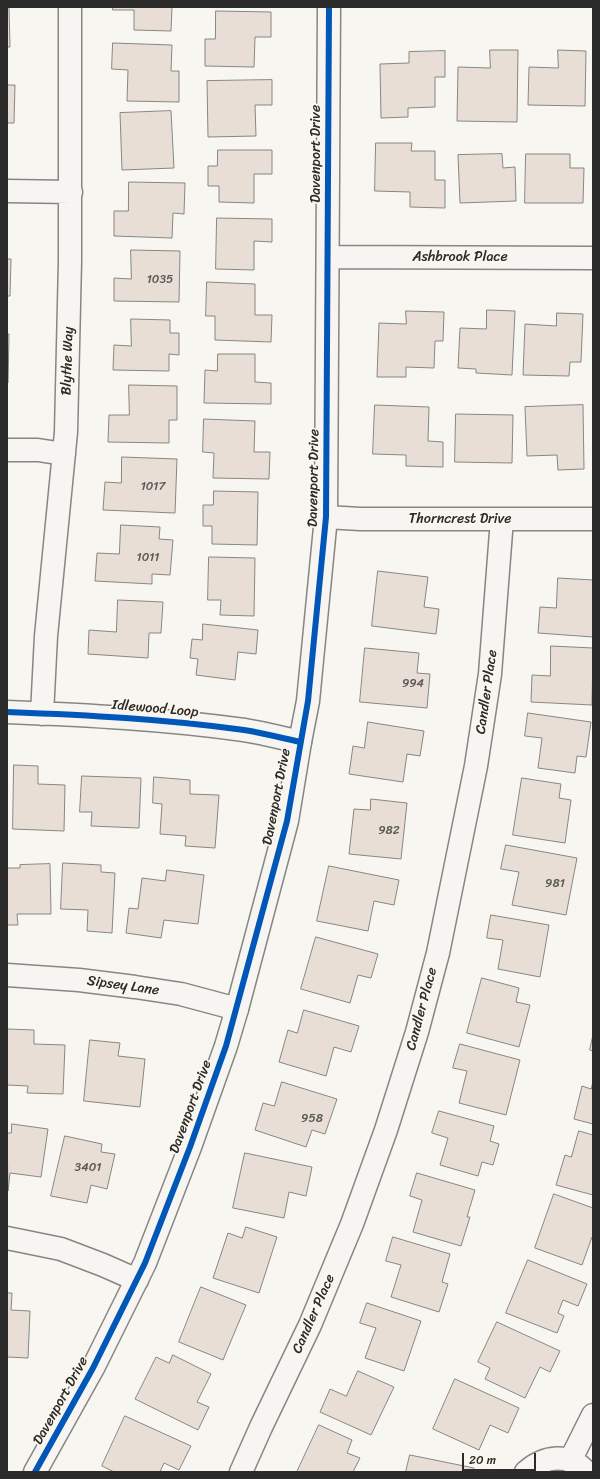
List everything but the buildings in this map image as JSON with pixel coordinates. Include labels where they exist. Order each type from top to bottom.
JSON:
[{"type":"street","name":"Blythe Way","points":[[42,714],[46,636],[66,432],[71,192],[70,7]]},
{"type":"street","name":"Davenport Drive","points":[[35,1472],[93,1368],[137,1280],[190,1147],[226,1046],[287,821],[308,701],[326,517],[328,7]]},
{"type":"street","points":[[7,192],[71,192]]},
{"type":"street","name":"Ashbrook Place","points":[[328,257],[593,258]]},
{"type":"street","points":[[7,450],[38,450],[64,454]]},
{"type":"street","name":"Thorncrest Drive","points":[[326,517],[360,519],[593,519]]},
{"type":"street","name":"Candler Place","points":[[241,1472],[310,1325],[352,1224],[386,1130],[417,1032],[438,953],[476,766],[490,674],[502,519]]},
{"type":"street","name":"Idlewood Loop","points":[[7,712],[189,724],[245,731],[300,742]]},
{"type":"street","name":"Sipsey Lane","points":[[7,975],[79,980],[134,986],[180,994],[237,1009]]},
{"type":"street","points":[[7,1238],[61,1249],[137,1280]]},
{"type":"street","points":[[526,1472],[534,1465],[546,1459],[558,1458],[578,1466],[593,1415]]},
{"type":"cycle path","points":[[35,1472],[93,1368],[145,1263],[190,1147],[226,1046],[287,821],[308,701],[326,517],[329,7]]},
{"type":"cycle path","points":[[7,712],[96,716],[185,723],[244,730],[300,742]]}]
